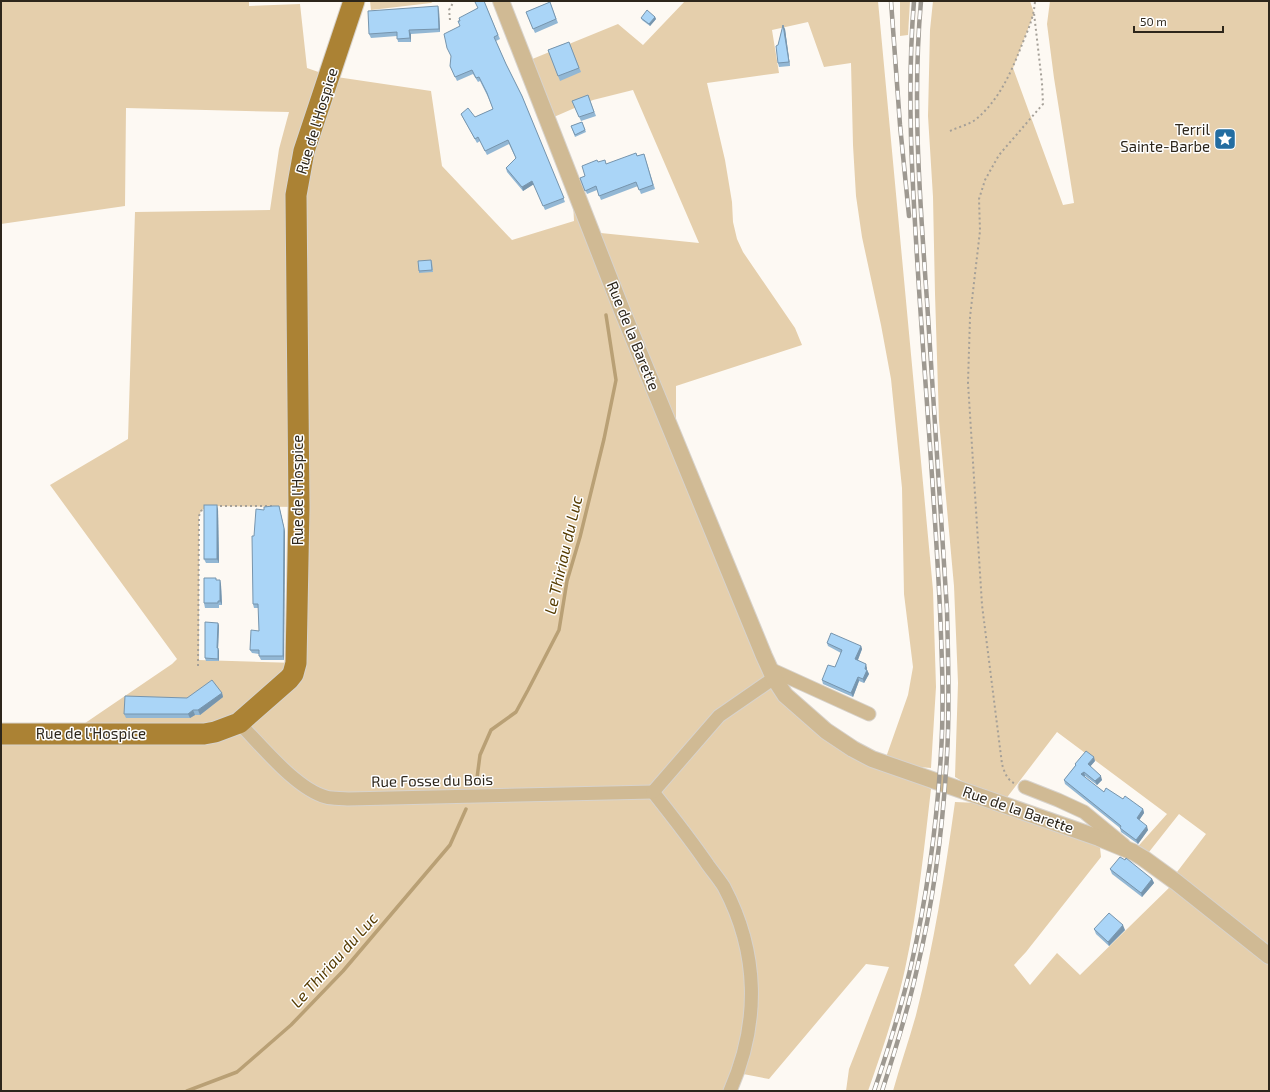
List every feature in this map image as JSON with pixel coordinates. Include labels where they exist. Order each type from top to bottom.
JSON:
[{"type":"main road","name":"Rue de l'Hospice","points":[[1,734],[204,734],[215,732],[239,723],[293,674],[296,663],[299,507],[296,195],[304,151],[354,1]]},
{"type":"street","name":"Rue de la Barette","points":[[501,1],[626,320],[764,656],[772,674],[785,695],[826,731],[853,749],[872,759],[1092,836],[1133,852],[1176,882],[1269,956]]},
{"type":"street","points":[[730,1091],[738,1073],[749,1030],[751,972],[743,932],[723,886],[695,846],[653,792],[719,716],[772,674],[869,714]]},
{"type":"street","name":"Rue Fosse du Bois","points":[[239,723],[294,779],[308,789],[326,797],[348,799],[653,792]]},
{"type":"street","points":[[1025,787],[1084,812],[1133,852]]},
{"type":"path","points":[[450,20],[449,10],[454,1]]},
{"type":"path","points":[[950,130],[974,120],[989,106],[1011,74],[1034,13],[1036,1]]},
{"type":"path","points":[[1025,787],[1011,782],[1006,775],[1002,764],[982,605],[968,383],[970,317],[980,231],[979,199],[986,180],[999,155],[1043,104],[1034,13]]},
{"type":"path","points":[[198,666],[199,516],[204,507],[208,506]]},
{"type":"path","points":[[215,506],[299,507]]},
{"type":"shaded area","points":[[1,1],[249,1],[249,6],[300,4],[307,68],[330,76],[431,91],[442,166],[512,240],[574,221],[572,182],[591,232],[699,243],[633,90],[593,100],[547,120],[525,62],[618,24],[643,45],[685,1],[878,1],[933,590],[936,687],[931,768],[885,764],[931,789],[910,946],[893,1015],[868,1091],[846,1091],[849,1069],[889,967],[866,964],[769,1079],[738,1073],[730,1091],[1,1091],[1,734],[69,734],[172,664],[177,659],[50,485],[128,439],[135,212],[270,210],[279,149],[289,112],[126,108],[125,206],[1,224]],"holes":[[[808,22],[824,67],[851,63],[856,196],[862,237],[891,379],[902,488],[904,594],[913,667],[908,695],[884,763],[785,695],[676,441],[676,386],[802,345],[795,328],[743,252],[737,239],[733,222],[732,202],[725,160],[707,83],[779,73],[772,30]],[[208,506],[299,507],[296,663],[199,660],[199,516],[201,511]]]},
{"type":"shaded area","points":[[370,1],[434,1],[431,3],[371,10]]},
{"type":"shaded area","points":[[900,1],[910,1],[908,35],[900,36]]},
{"type":"shaded area","points":[[933,1],[1030,1],[1034,13],[1013,68],[1063,205],[1074,203],[1047,24],[1050,1],[1269,1],[1269,1091],[893,1091],[916,1015],[934,936],[955,802],[1001,804],[955,777],[958,683],[954,586],[939,421],[933,197],[928,116],[930,30]],"holes":[[[1057,732],[1167,814],[1133,852],[1143,857],[1149,852],[1179,814],[1206,834],[1171,878],[1175,882],[1080,975],[1057,953],[1030,985],[1014,965],[1101,857],[1099,838],[1002,804]]]},
{"type":"building","points":[[484,1],[498,35],[494,37],[522,96],[564,198],[543,206],[532,181],[522,187],[506,168],[516,158],[508,140],[485,151],[478,137],[475,139],[461,114],[468,108],[475,117],[493,109],[479,77],[476,78],[472,70],[455,77],[450,66],[451,56],[447,48],[444,34],[460,26],[458,21],[460,21],[459,18],[478,8],[475,2]]},
{"type":"building","points":[[550,2],[556,19],[533,29],[526,12]]},
{"type":"building","points":[[438,6],[439,29],[409,30],[410,38],[397,39],[397,32],[369,34],[368,11]]},
{"type":"building","points":[[647,10],[655,17],[649,24],[641,18]]},
{"type":"building","points":[[783,25],[789,62],[778,63],[776,46],[778,45]]},
{"type":"building","points":[[569,42],[579,68],[558,76],[548,50]]},
{"type":"building","points":[[588,95],[594,112],[579,117],[572,101]]},
{"type":"building","points":[[582,122],[585,130],[575,135],[571,126]]},
{"type":"building","points":[[636,153],[637,156],[644,154],[653,185],[639,190],[636,182],[599,196],[596,186],[585,191],[580,178],[585,176],[582,166],[597,160],[598,162],[605,160],[606,164]]},
{"type":"building","points":[[431,260],[432,270],[419,271],[418,261]]},
{"type":"building","points":[[204,505],[217,505],[217,559],[204,559]]},
{"type":"building","points":[[279,506],[284,528],[283,656],[259,656],[259,650],[250,650],[251,630],[259,631],[258,604],[253,604],[252,536],[254,536],[256,509],[264,510],[264,507]]},
{"type":"building","points":[[204,578],[216,578],[216,580],[220,580],[220,601],[218,601],[218,603],[204,603]]},
{"type":"building","points":[[205,622],[218,623],[218,659],[205,658]]},
{"type":"building","points":[[831,633],[861,646],[855,659],[866,664],[865,669],[867,670],[863,679],[858,677],[851,693],[822,680],[828,665],[835,667],[842,650],[827,643]]},
{"type":"building","points":[[212,680],[222,693],[198,710],[193,710],[188,714],[124,714],[125,696],[187,698]]},
{"type":"building","points":[[1086,751],[1094,757],[1088,764],[1101,776],[1095,781],[1084,772],[1081,774],[1104,792],[1106,788],[1123,799],[1125,796],[1143,809],[1137,818],[1147,826],[1136,840],[1064,780]]},
{"type":"building","points":[[1120,857],[1125,860],[1126,858],[1152,879],[1141,893],[1110,869]]},
{"type":"building","points":[[1109,913],[1123,925],[1108,942],[1094,929]]},
{"type":"waterway","name":"Le Thiriau du Luc","points":[[477,778],[480,755],[491,730],[516,712],[559,630],[567,581],[580,537],[604,439],[616,380],[606,315]]},
{"type":"waterway","name":"Le Thiriau du Luc","points":[[187,1091],[237,1072],[291,1025],[343,971],[450,845],[466,809]]},
{"type":"railway","points":[[891,1],[900,125],[909,216]]},
{"type":"railway","points":[[874,1091],[903,997],[922,913],[934,833],[942,735],[943,699],[938,570],[911,145],[910,109],[914,1]]},
{"type":"railway","points":[[882,1091],[910,1000],[933,890],[940,836],[948,737],[947,610],[918,151],[917,76],[921,1]]},
{"type":"place","name":"Terril Sainte-Barbe","points":[[1225,139]]}]
